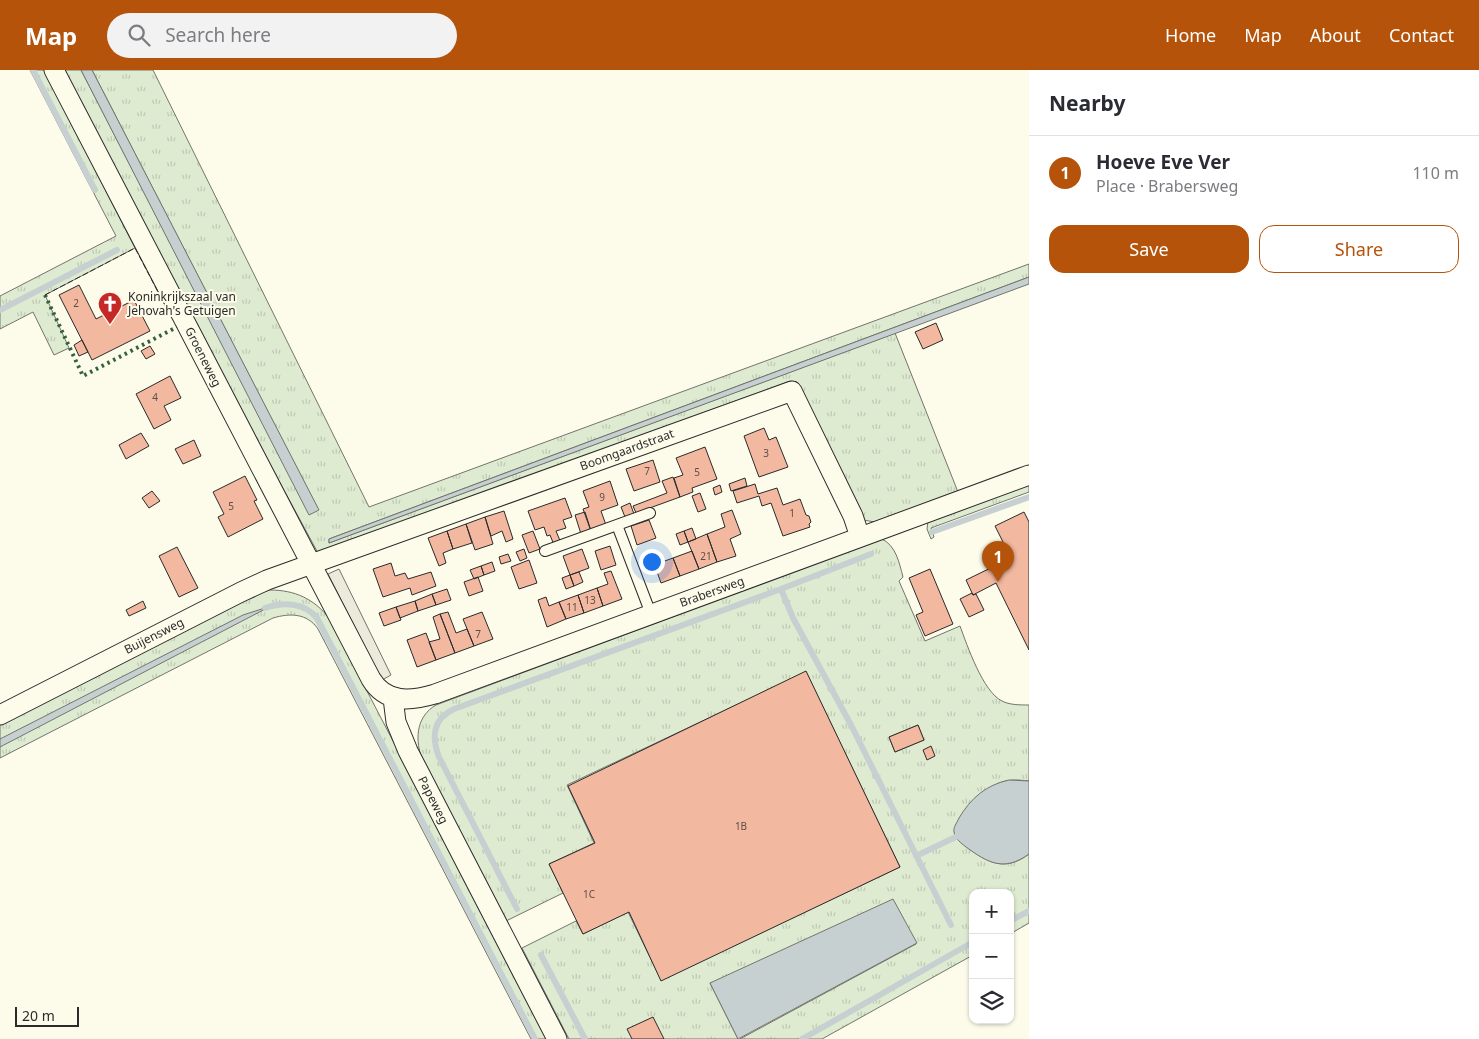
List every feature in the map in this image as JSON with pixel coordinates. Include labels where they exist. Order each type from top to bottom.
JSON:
[{"type":"street","name":"Groeneweg","points":[[54,70],[311,565]]},
{"type":"street","name":"Boomgaardstraat","points":[[311,565],[792,391],[853,516],[860,536]]},
{"type":"street","name":"Brabersweg","points":[[392,698],[413,699],[435,694],[1029,475]]},
{"type":"street","points":[[311,565],[371,679],[378,689],[392,698]]},
{"type":"street","name":"Buijensweg","points":[[0,715],[240,592],[311,565]]},
{"type":"street","name":"Papeweg","points":[[392,698],[396,722],[408,751],[558,1039]]},
{"type":"lane","points":[[545,551],[650,513]]},
{"type":"lane","points":[[617,525],[651,614]]},
{"type":"green space","points":[[30,70],[44,70],[135,248],[45,295],[69,348],[54,355],[33,312],[0,329],[0,296],[116,236]]},
{"type":"green space","points":[[64,70],[81,70],[310,514],[318,509],[92,70],[153,70],[369,507],[1029,264],[1029,277],[329,539],[329,543],[895,333],[958,492],[875,522],[863,520],[856,511],[797,382],[790,381],[318,553],[253,433]]},
{"type":"green space","points":[[1029,484],[1029,492],[931,528],[934,537],[931,539],[927,529],[928,521]]},
{"type":"green space","points":[[882,539],[894,550],[903,577],[899,581],[925,641],[960,626],[976,667],[988,688],[1002,701],[1029,705],[1029,781],[1005,781],[988,789],[965,810],[956,826],[955,833],[959,841],[975,853],[997,863],[1012,863],[1029,854],[1029,923],[1014,932],[1014,889],[969,889],[969,957],[822,1039],[740,1039],[916,944],[710,983],[738,1039],[569,1039],[522,948],[576,921],[583,934],[628,912],[661,980],[900,867],[806,672],[567,785],[594,843],[549,864],[563,893],[506,921],[421,756],[418,742],[419,728],[421,721],[436,705]],"holes":[[[918,725],[924,740],[895,752],[889,737]]]},
{"type":"green space","points":[[279,590],[303,597],[317,606],[329,618],[548,1039],[531,1039],[318,629],[309,620],[292,615],[273,618],[0,758],[0,724],[260,593]]},
{"type":"shaded area","points":[[81,70],[92,70],[319,510],[309,515]]},
{"type":"shaded area","points":[[1029,277],[1029,284],[329,543],[329,539]]},
{"type":"shaded area","points":[[339,569],[391,675],[382,680],[328,574]]},
{"type":"shaded area","points":[[271,606],[0,747],[0,739],[243,615]]},
{"type":"shaded area","points":[[1009,780],[1029,781],[1029,854],[1020,860],[1004,864],[989,861],[974,853],[958,841],[954,828],[964,811],[980,793],[993,785]]},
{"type":"shaded area","points":[[893,899],[917,943],[738,1039],[710,983]]},
{"type":"building","name":"Koninkrijkszaal van Jehovah's Getuigen","points":[[79,285],[96,319],[134,300],[150,331],[92,360],[59,295]]},
{"type":"building","points":[[936,323],[943,340],[923,349],[915,332]]},
{"type":"building","points":[[82,340],[88,352],[79,356],[74,345]]},
{"type":"building","points":[[150,346],[155,354],[146,359],[141,351]]},
{"type":"building","points":[[170,376],[181,398],[164,406],[171,420],[154,429],[136,394]]},
{"type":"building","points":[[764,428],[769,440],[776,437],[788,467],[759,477],[744,436]]},
{"type":"building","points":[[141,433],[149,446],[126,459],[119,445]]},
{"type":"building","points":[[194,440],[201,456],[183,464],[175,449]]},
{"type":"building","points":[[705,447],[717,479],[692,488],[693,492],[680,497],[674,478],[683,475],[676,458]]},
{"type":"building","points":[[653,460],[660,482],[634,491],[626,469]]},
{"type":"building","points":[[245,476],[257,500],[254,501],[263,519],[228,537],[218,517],[224,514],[213,492]]},
{"type":"building","points":[[673,477],[680,497],[636,513],[633,506],[667,493],[662,481]]},
{"type":"building","points":[[745,478],[747,486],[731,491],[729,484]]},
{"type":"building","points":[[610,481],[618,505],[601,511],[606,525],[591,531],[583,509],[589,507],[583,491]]},
{"type":"building","points":[[755,484],[758,494],[777,488],[783,505],[800,499],[806,515],[809,516],[810,527],[783,536],[771,503],[762,506],[759,496],[737,503],[733,491]]},
{"type":"building","points":[[720,485],[722,492],[715,495],[713,488]]},
{"type":"building","points":[[152,491],[160,501],[149,508],[142,498]]},
{"type":"building","points":[[700,493],[706,509],[698,512],[692,496]]},
{"type":"building","points":[[565,498],[572,517],[563,520],[566,528],[556,531],[561,543],[554,545],[550,535],[547,536],[544,527],[535,530],[528,511]]},
{"type":"building","points":[[630,503],[634,514],[625,517],[621,507]]},
{"type":"building","points":[[732,510],[741,534],[730,539],[736,556],[717,562],[707,534],[725,527],[721,514]]},
{"type":"building","points":[[504,511],[513,539],[506,542],[502,531],[491,536],[485,517]]},
{"type":"building","points":[[585,512],[591,531],[581,534],[575,515]]},
{"type":"building","points":[[1024,512],[1029,522],[1029,650],[996,583],[973,595],[966,580],[1011,558],[995,526]]},
{"type":"building","points":[[485,517],[493,544],[475,550],[466,524]]},
{"type":"building","points":[[649,520],[656,538],[637,545],[631,526]]},
{"type":"building","points":[[466,524],[472,543],[453,549],[447,531]]},
{"type":"building","points":[[692,528],[696,539],[688,542],[684,531]]},
{"type":"building","points":[[447,531],[453,549],[443,553],[446,563],[439,566],[428,538]]},
{"type":"building","points":[[533,531],[540,549],[529,553],[522,535]]},
{"type":"building","points":[[684,531],[688,542],[680,545],[676,534]]},
{"type":"building","points":[[707,534],[717,562],[699,569],[688,542]]},
{"type":"building","points":[[610,546],[616,565],[601,570],[595,551]]},
{"type":"building","points":[[177,547],[198,588],[179,597],[159,556]]},
{"type":"building","points":[[524,549],[527,558],[520,561],[516,552]]},
{"type":"building","points":[[582,549],[589,568],[570,575],[563,556]]},
{"type":"building","points":[[692,551],[699,569],[680,576],[673,558]]},
{"type":"building","points":[[658,552],[662,562],[673,558],[680,576],[661,583],[651,555]]},
{"type":"building","points":[[508,554],[511,561],[501,564],[499,557]]},
{"type":"building","points":[[529,560],[537,583],[519,589],[511,567]]},
{"type":"building","points":[[492,562],[495,571],[484,575],[481,566]]},
{"type":"building","points":[[391,563],[395,576],[405,573],[408,579],[431,572],[436,586],[412,595],[410,588],[383,597],[373,569]]},
{"type":"building","points":[[481,566],[484,575],[474,579],[470,570]]},
{"type":"building","points":[[930,569],[953,624],[925,636],[916,615],[923,612],[909,578]]},
{"type":"building","points":[[611,571],[622,599],[603,606],[597,588],[608,584],[604,573]]},
{"type":"building","points":[[579,572],[583,582],[574,586],[570,575]]},
{"type":"building","points":[[570,575],[574,586],[566,589],[562,578]]},
{"type":"building","points":[[478,577],[483,591],[469,596],[464,582]]},
{"type":"building","points":[[597,588],[603,606],[584,613],[578,595]]},
{"type":"building","points":[[447,589],[451,600],[436,605],[432,594]]},
{"type":"building","points":[[972,593],[973,595],[976,594],[984,610],[969,617],[960,599]]},
{"type":"building","points":[[432,594],[436,605],[418,611],[415,601]]},
{"type":"building","points":[[578,595],[584,613],[566,619],[559,602]]},
{"type":"building","points":[[546,597],[549,606],[559,602],[566,619],[547,627],[538,600]]},
{"type":"building","points":[[143,601],[146,608],[129,616],[126,610]]},
{"type":"building","points":[[415,601],[418,611],[400,618],[396,607]]},
{"type":"building","points":[[396,607],[401,620],[384,626],[379,613]]},
{"type":"building","points":[[448,612],[456,633],[467,629],[474,646],[455,653],[440,614]]},
{"type":"building","points":[[482,612],[493,639],[474,646],[463,619]]},
{"type":"building","points":[[440,614],[455,653],[436,660],[429,642],[440,639],[433,617]]},
{"type":"building","points":[[426,633],[436,660],[417,667],[407,640]]},
{"type":"building","points":[[806,671],[900,867],[661,981],[629,912],[583,934],[549,864],[595,843],[568,786]]},
{"type":"building","points":[[918,725],[924,740],[895,752],[889,737]]},
{"type":"building","points":[[931,746],[935,756],[927,760],[923,750]]},
{"type":"building","points":[[653,1017],[664,1039],[632,1039],[627,1029]]},
{"type":"waterway","points":[[33,70],[95,190]]},
{"type":"waterway","points":[[0,310],[117,250]]},
{"type":"waterway","points":[[932,532],[1029,497]]},
{"type":"waterway","points":[[871,554],[781,589],[793,618],[851,725],[951,925]]},
{"type":"waterway","points":[[517,909],[439,757],[436,749],[435,735],[438,723],[442,718],[454,709],[781,589]]},
{"type":"waterway","points":[[265,608],[286,604],[300,606],[317,618],[535,1039]]},
{"type":"waterway","points":[[916,856],[962,834]]},
{"type":"waterway","points":[[1014,919],[1029,911]]},
{"type":"waterway","points":[[802,1039],[969,944]]},
{"type":"waterway","points":[[541,955],[585,1039]]},
{"type":"hedge","points":[[45,295],[83,376],[177,327]]},
{"type":"fence","points":[[45,295],[135,248],[168,311]]},
{"type":"place","name":"Koninkrijkszaal van Jehovah's Getuigen","points":[[110,325]]},
{"type":"place","name":"Hoeve Eve Ver","points":[[998,582]]}]
